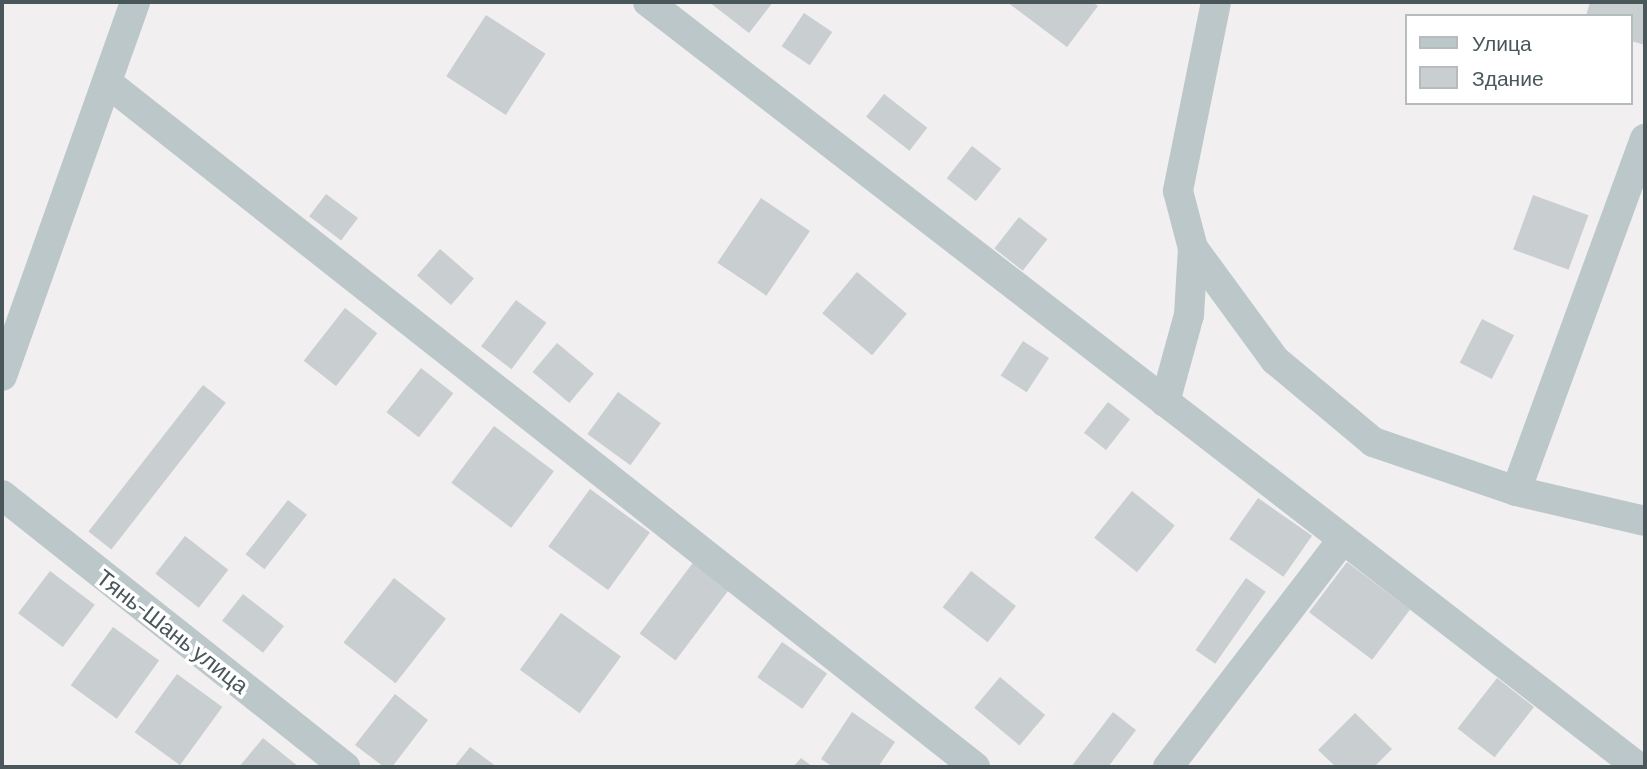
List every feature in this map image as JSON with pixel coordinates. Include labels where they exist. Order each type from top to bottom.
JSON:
[{"type":"street","points":[[2,376],[109,84],[135,2]]},
{"type":"street","points":[[648,2],[1638,767]]},
{"type":"street","points":[[1165,402],[1189,315],[1193,248],[1178,191],[1216,2]]},
{"type":"street","points":[[109,84],[975,767]]},
{"type":"street","points":[[1516,491],[1645,139]]},
{"type":"street","points":[[1193,248],[1275,360],[1373,442],[1516,491],[1645,521]]},
{"type":"street","name":"Тянь-Шань улица","points":[[2,495],[345,767]]},
{"type":"street","points":[[1168,767],[1343,539]]},
{"type":"building","points":[[709,2],[773,2],[749,33]]},
{"type":"building","points":[[1007,2],[1092,2],[1098,6],[1067,47]]},
{"type":"building","points":[[1590,2],[1645,2],[1645,45],[1633,42],[1633,14],[1587,14]]},
{"type":"building","points":[[804,13],[832,32],[810,65],[782,46]]},
{"type":"building","points":[[486,15],[546,54],[506,115],[446,76]]},
{"type":"building","points":[[884,94],[927,128],[909,151],[866,117]]},
{"type":"building","points":[[972,146],[1001,169],[976,201],[947,178]]},
{"type":"building","points":[[326,194],[358,218],[341,240],[309,216]]},
{"type":"building","points":[[1533,195],[1588,215],[1569,270],[1513,250]]},
{"type":"building","points":[[761,198],[810,231],[766,296],[717,263]]},
{"type":"building","points":[[1019,217],[1047,239],[1023,271],[994,249]]},
{"type":"building","points":[[440,249],[474,279],[451,305],[417,275]]},
{"type":"building","points":[[857,272],[907,314],[872,355],[822,313]]},
{"type":"building","points":[[516,300],[546,323],[511,369],[481,346]]},
{"type":"building","points":[[345,308],[377,333],[336,386],[304,361]]},
{"type":"building","points":[[1482,319],[1514,335],[1492,379],[1460,363]]},
{"type":"building","points":[[1023,341],[1049,358],[1027,392],[1001,375]]},
{"type":"building","points":[[557,343],[594,374],[569,403],[533,372]]},
{"type":"building","points":[[421,368],[453,393],[419,437],[387,412]]},
{"type":"building","points":[[203,385],[226,403],[111,549],[88,532]]},
{"type":"building","points":[[618,392],[661,423],[630,465],[587,434]]},
{"type":"building","points":[[1108,402],[1130,419],[1106,450],[1084,433]]},
{"type":"building","points":[[494,426],[554,471],[511,528],[451,483]]},
{"type":"building","points":[[590,489],[650,532],[608,590],[548,546]]},
{"type":"building","points":[[1132,491],[1175,526],[1137,572],[1094,538]]},
{"type":"building","points":[[1258,498],[1312,536],[1283,577],[1229,539]]},
{"type":"building","points":[[288,500],[307,515],[264,569],[246,554]]},
{"type":"building","points":[[185,536],[228,570],[199,608],[155,574]]},
{"type":"building","points":[[695,560],[731,587],[676,661],[640,633]]},
{"type":"building","points":[[1347,562],[1410,610],[1372,660],[1309,612]]},
{"type":"building","points":[[50,571],[95,605],[63,647],[18,613]]},
{"type":"building","points":[[971,571],[1016,606],[988,642],[943,607]]},
{"type":"building","points":[[394,578],[446,619],[396,683],[344,643]]},
{"type":"building","points":[[1246,578],[1266,592],[1215,664],[1196,650]]},
{"type":"building","points":[[243,594],[284,626],[263,653],[222,621]]},
{"type":"building","points":[[561,613],[621,656],[580,713],[520,670]]},
{"type":"building","points":[[113,627],[159,661],[117,719],[71,685]]},
{"type":"building","points":[[782,642],[827,674],[802,709],[757,677]]},
{"type":"building","points":[[177,674],[222,707],[180,765],[135,732]]},
{"type":"building","points":[[1000,677],[1045,715],[1019,746],[974,708]]},
{"type":"building","points":[[1497,678],[1534,707],[1495,757],[1458,728]]},
{"type":"building","points":[[395,694],[428,720],[392,767],[384,767],[355,745]]},
{"type":"building","points":[[852,712],[895,742],[878,767],[833,767],[821,759]]},
{"type":"building","points":[[1113,712],[1136,730],[1108,767],[1071,767]]},
{"type":"building","points":[[1355,713],[1392,749],[1374,767],[1336,767],[1318,750]]},
{"type":"building","points":[[263,738],[299,767],[239,767]]},
{"type":"building","points":[[470,747],[497,767],[454,767]]},
{"type":"building","points":[[801,758],[813,767],[793,767]]}]
